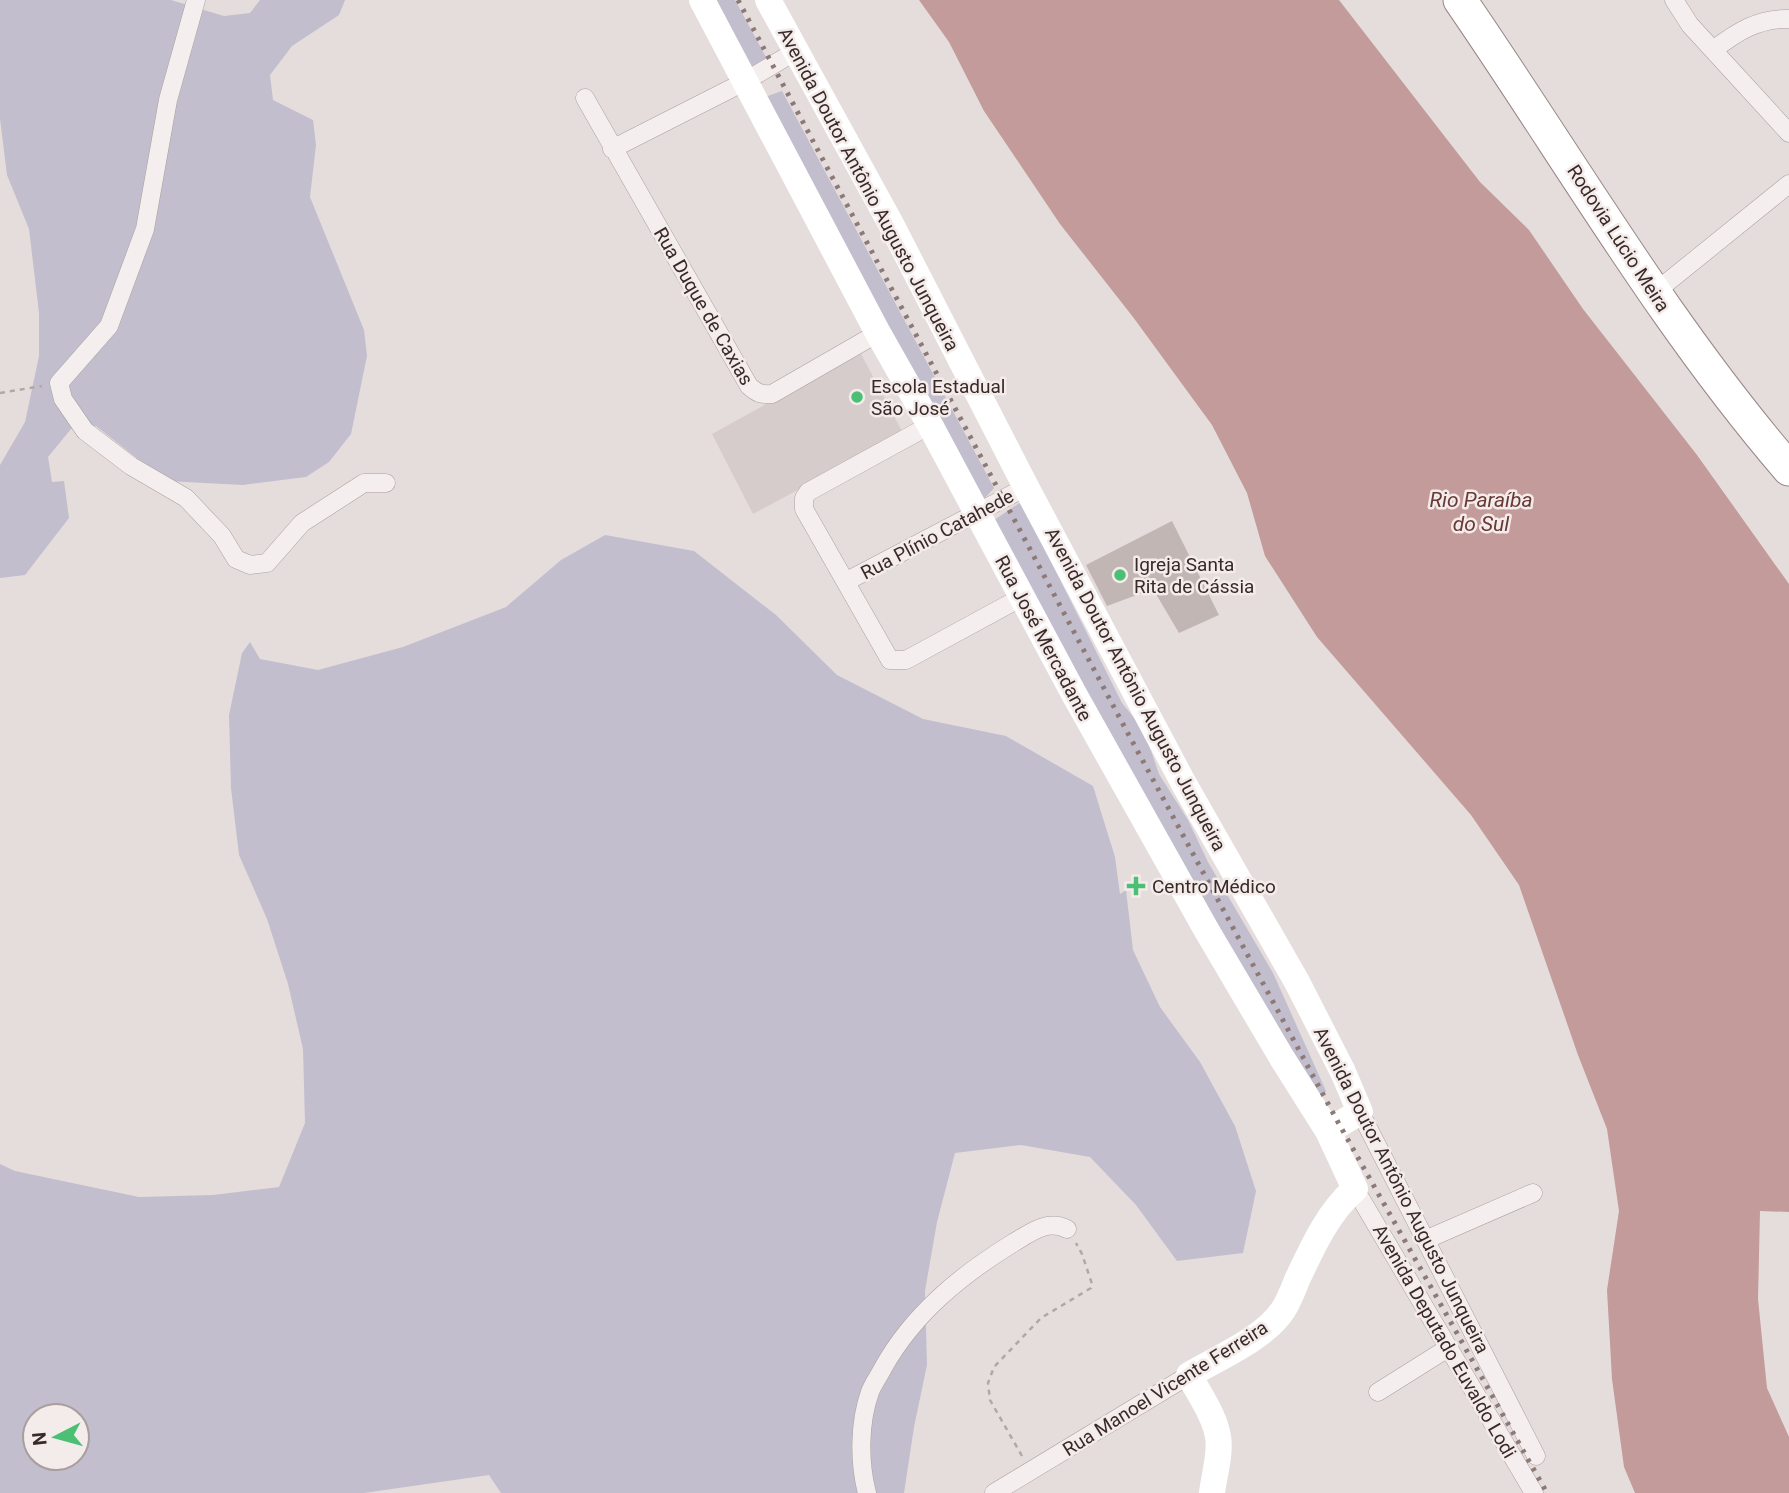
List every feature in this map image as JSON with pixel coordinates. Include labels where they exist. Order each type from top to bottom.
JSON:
[{"type":"highway","name":"Rodovia Lúcio Meira","points":[[1460,0],[1654,293],[1724,389],[1789,469]]},
{"type":"street","points":[[196,0],[168,100],[145,229],[109,326],[59,383],[64,399],[85,431],[131,466],[186,498],[222,536],[236,559],[242,563],[267,563],[302,523],[364,483],[386,483]]},
{"type":"street","name":"Rua José Mercadante","points":[[702,0],[878,333],[1022,597],[1207,931],[1328,1131],[1355,1189]]},
{"type":"street","name":"Avenida Doutor Antônio Augusto Junqueira","points":[[768,0],[891,224],[1026,487],[1184,784],[1297,982],[1343,1072],[1360,1112],[1536,1456]]},
{"type":"street","points":[[1674,0],[1690,25],[1789,133]]},
{"type":"street","points":[[1713,50],[1751,24],[1775,18],[1789,19]]},
{"type":"street","points":[[612,149],[744,82],[796,51]]},
{"type":"street","name":"Rua Duque de Caxias","points":[[585,98],[755,393],[772,394],[878,333]]},
{"type":"street","points":[[1654,293],[1789,184]]},
{"type":"street","points":[[930,425],[808,492],[804,498],[804,509],[887,658],[893,662],[906,660],[1022,597]]},
{"type":"street","name":"Rua Plínio Catahede","points":[[846,581],[1026,487]]},
{"type":"street","points":[[1328,1131],[1360,1112]]},
{"type":"street","name":"Avenida Deputado Euvaldo Lodi","points":[[1355,1189],[1534,1493]]},
{"type":"street","name":"Rua Manoel Vicente Ferreira","points":[[994,1493],[1268,1327],[1283,1310],[1328,1221],[1355,1189]]},
{"type":"street","points":[[1425,1240],[1533,1193]]},
{"type":"street","points":[[867,1493],[862,1475],[862,1434],[870,1392],[889,1357],[911,1327],[954,1283],[996,1254],[1035,1230],[1058,1224],[1067,1228]]},
{"type":"street","points":[[1378,1392],[1448,1348]]},
{"type":"street","points":[[1189,1375],[1218,1436],[1212,1493]]},
{"type":"path","points":[[0,393],[59,383]]},
{"type":"path","points":[[1031,1471],[990,1400],[988,1382],[994,1367],[1041,1318],[1091,1288],[1082,1254],[1067,1228]]},
{"type":"shaded area","points":[[0,0],[171,0],[224,16],[250,13],[260,0],[345,0],[339,15],[292,46],[270,75],[273,100],[313,120],[316,145],[310,197],[364,330],[367,356],[351,434],[329,462],[306,477],[243,485],[166,481],[96,426],[71,429],[48,457],[52,482],[64,481],[69,518],[25,575],[0,578],[0,465],[25,422],[39,356],[39,313],[29,229],[7,175],[0,119]]},
{"type":"shaded area","points":[[707,0],[735,0],[768,61],[747,76]]},
{"type":"shaded area","points":[[782,91],[994,488],[977,507],[762,98]]},
{"type":"shaded area","points":[[860,352],[903,433],[753,514],[712,434]]},
{"type":"shaded area","points":[[1021,502],[1122,703],[1144,730],[1159,774],[1188,820],[1208,862],[1273,973],[1326,1091],[1314,1107],[988,524]]},
{"type":"shaded area","points":[[605,535],[694,551],[776,615],[837,675],[923,719],[1006,736],[1093,786],[1115,857],[1120,894],[1126,890],[1133,950],[1160,1007],[1200,1062],[1235,1126],[1256,1191],[1243,1253],[1177,1261],[1136,1205],[1090,1157],[1021,1145],[955,1153],[937,1222],[925,1291],[927,1365],[904,1493],[501,1493],[489,1475],[364,1493],[0,1493],[0,1164],[15,1171],[139,1197],[213,1195],[279,1187],[305,1123],[303,1049],[288,984],[267,919],[239,855],[231,788],[229,715],[242,653],[250,642],[260,659],[318,670],[403,647],[506,607],[561,560]]},
{"type":"water","name":"Rio Paraíba do Sul","points":[[919,0],[1339,0],[1480,182],[1529,230],[1583,309],[1697,455],[1789,584],[1789,1212],[1760,1211],[1758,1299],[1767,1388],[1789,1437],[1789,1493],[1635,1493],[1624,1467],[1612,1379],[1607,1290],[1619,1211],[1607,1129],[1578,1055],[1519,885],[1471,815],[1317,637],[1265,556],[1247,493],[1212,425],[1133,317],[1060,224],[984,111],[949,42]]},
{"type":"building","points":[[1172,521],[1219,615],[1179,633],[1153,589],[1107,606],[1086,565]]},
{"type":"railway","points":[[738,0],[1339,1124],[1547,1493]]},
{"type":"place","name":"Escola Estadual São José","points":[[857,397]]},
{"type":"place","name":"Igreja Santa Rita de Cássia","points":[[1120,575]]},
{"type":"place","name":"Centro Médico","points":[[1136,886]]}]
